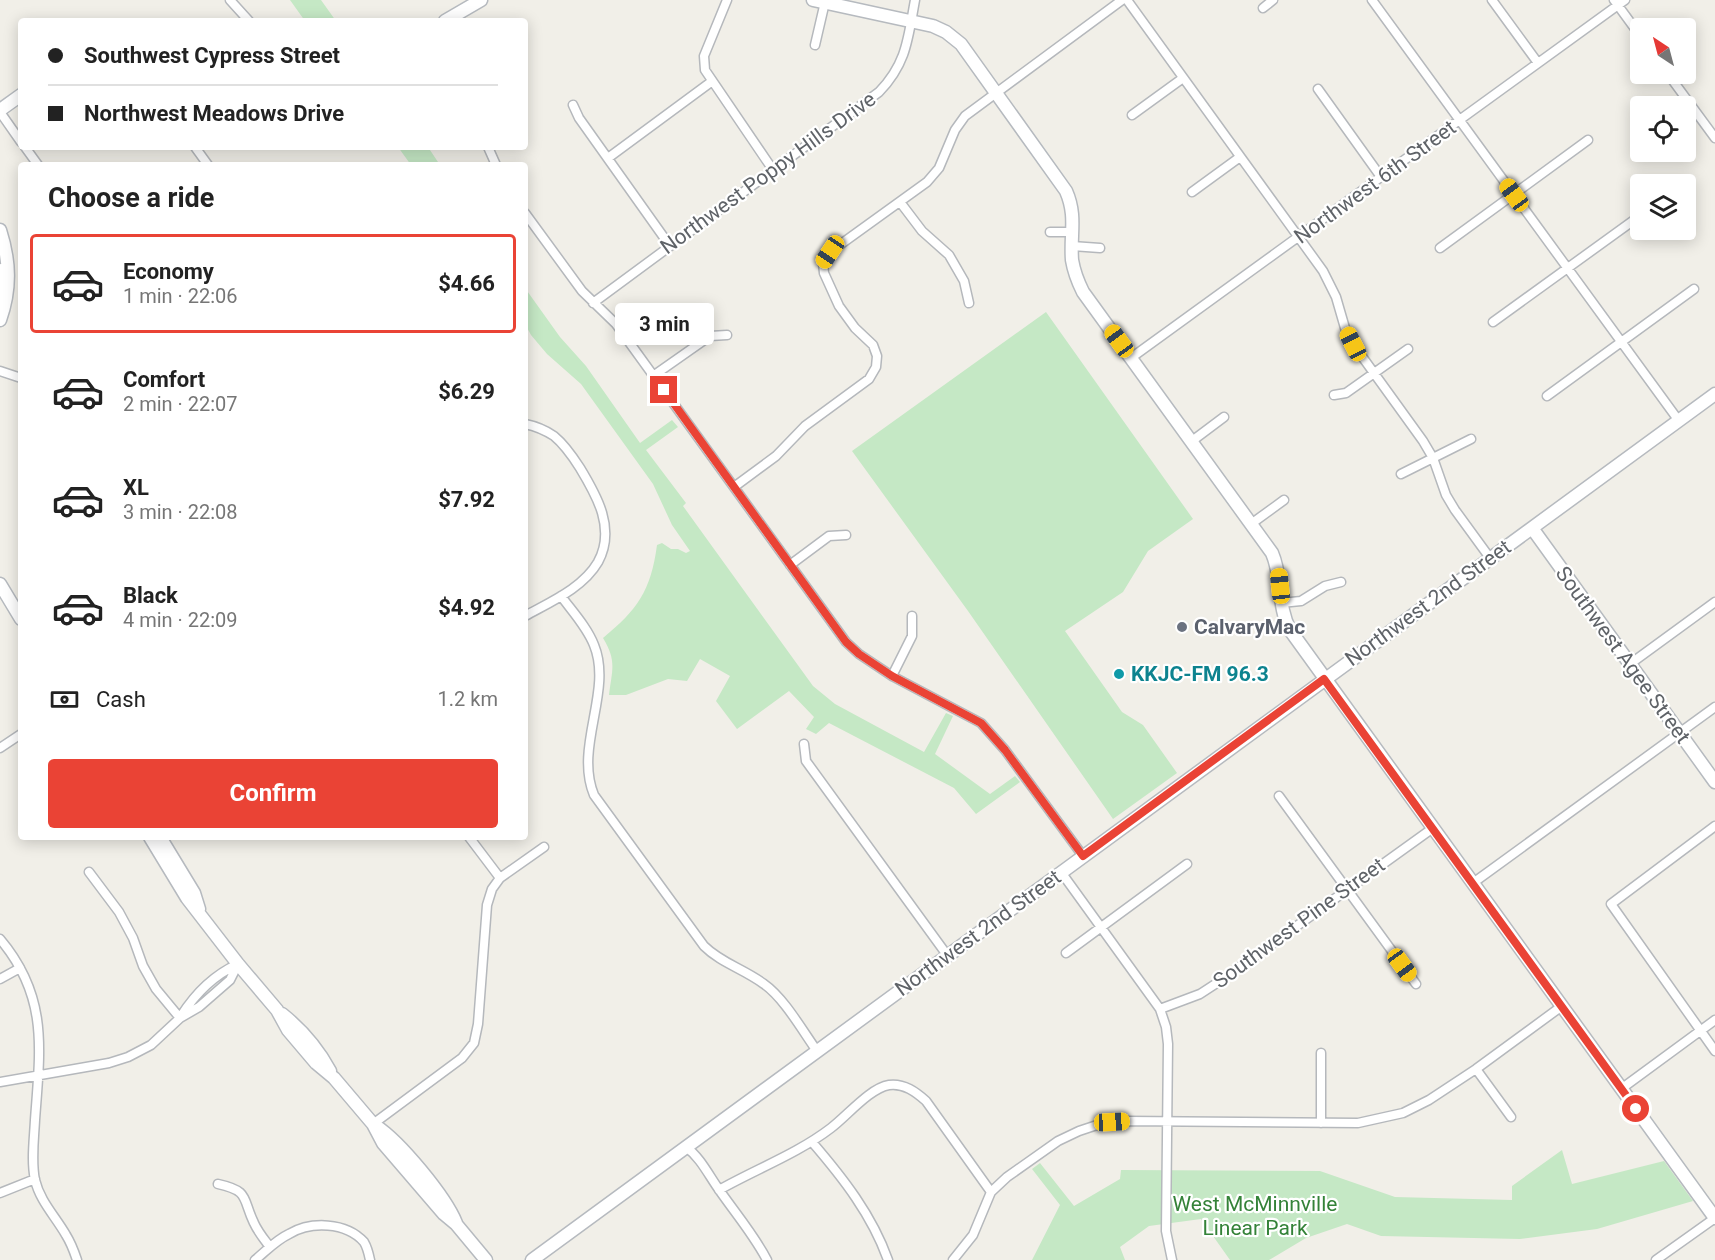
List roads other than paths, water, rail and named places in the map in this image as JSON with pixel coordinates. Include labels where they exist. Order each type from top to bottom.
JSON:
[{"type":"main road","points":[[450,18],[481,0]]},
{"type":"main road","points":[[819,1],[933,26],[946,32],[961,44],[1066,190],[1072,204],[1075,275],[1083,292],[1192,441],[1276,562],[1283,616],[1290,630],[1715,1218]]},
{"type":"main road","points":[[0,111],[18,97]]},
{"type":"main road","points":[[0,230],[9,268],[9,289],[1,317]]},
{"type":"main road","points":[[0,270],[1,317]]},
{"type":"main road","name":"Northwest 2nd Street","points":[[532,1260],[1715,394]]},
{"type":"main road","name":"Southwest Agee Street","points":[[1532,528],[1715,782]]},
{"type":"main road","points":[[0,584],[18,614]]},
{"type":"main road","points":[[152,840],[187,898],[238,964],[277,1010],[296,1025],[310,1041],[323,1057],[334,1078],[373,1124],[391,1136],[450,1208],[456,1224],[486,1260]]},
{"type":"main road","points":[[162,840],[194,893],[200,913]]},
{"type":"street","points":[[230,0],[246,18]]},
{"type":"street","points":[[728,0],[704,56],[705,70],[773,170]]},
{"type":"street","name":"Northwest Poppy Hills Drive","points":[[593,303],[879,92],[893,77],[903,60],[915,0]]},
{"type":"street","points":[[734,487],[776,456],[805,426],[869,379],[876,367],[877,356],[873,345],[855,328],[839,306],[824,273],[823,263],[830,252],[927,182],[939,168],[955,130],[964,116],[1124,0],[1183,78],[1329,282],[1353,344],[1434,458],[1446,495],[1490,558]]},
{"type":"street","points":[[1263,8],[1273,0]]},
{"type":"street","points":[[1372,0],[1679,421]]},
{"type":"street","points":[[1492,0],[1538,63]]},
{"type":"street","points":[[815,45],[819,1]]},
{"type":"street","points":[[1619,2],[1630,20]]},
{"type":"street","name":"Northwest 6th Street","points":[[1131,358],[1619,2]]},
{"type":"street","points":[[1132,115],[1183,78]]},
{"type":"street","points":[[608,158],[711,82]]},
{"type":"street","points":[[1675,84],[1715,138]]},
{"type":"street","points":[[1318,89],[1381,177]]},
{"type":"street","points":[[573,105],[579,118],[670,246]]},
{"type":"street","points":[[0,111],[18,138]]},
{"type":"street","points":[[1440,248],[1588,140]]},
{"type":"street","points":[[1192,192],[1240,157]]},
{"type":"street","points":[[900,202],[922,231],[949,255],[964,281],[969,303]]},
{"type":"street","points":[[528,217],[582,291],[616,324],[846,642],[859,654],[892,676],[981,723],[1005,750],[1083,856]]},
{"type":"street","points":[[1494,322],[1630,223]]},
{"type":"street","points":[[1050,232],[1073,232]]},
{"type":"street","points":[[1072,246],[1100,248]]},
{"type":"street","points":[[1547,396],[1694,289]]},
{"type":"street","points":[[653,376],[710,336],[727,335]]},
{"type":"street","points":[[1334,395],[1346,393],[1408,349]]},
{"type":"street","points":[[0,371],[18,377]]},
{"type":"street","points":[[1192,441],[1224,417]]},
{"type":"street","points":[[528,425],[555,437],[569,451],[601,506],[605,524],[605,545],[598,562],[584,578],[561,596],[528,614]]},
{"type":"street","points":[[1401,474],[1471,439]]},
{"type":"street","points":[[1251,524],[1284,500]]},
{"type":"street","points":[[790,565],[829,536],[846,535]]},
{"type":"street","points":[[1281,603],[1301,601],[1325,586],[1341,582]]},
{"type":"street","points":[[561,596],[588,633],[595,646],[598,661],[599,678],[588,752],[589,781],[594,795],[704,946],[721,960],[749,974],[772,991],[817,1051]]},
{"type":"street","points":[[1630,664],[1715,603]]},
{"type":"street","points":[[892,676],[912,636],[912,616]]},
{"type":"street","points":[[1473,883],[1715,707]]},
{"type":"street","points":[[0,747],[18,736]]},
{"type":"street","points":[[804,744],[807,761],[947,955]]},
{"type":"street","points":[[1279,796],[1416,984]]},
{"type":"street","points":[[1715,826],[1624,892],[1611,904],[1715,1051]]},
{"type":"street","name":"Southwest Pine Street","points":[[1160,1009],[1200,994],[1223,979],[1433,828]]},
{"type":"street","points":[[471,840],[500,878]]},
{"type":"street","points":[[373,1124],[462,1058],[474,1043],[478,1024],[487,905],[492,889],[500,878],[544,847]]},
{"type":"street","points":[[1066,953],[1187,864]]},
{"type":"street","points":[[89,872],[119,912],[156,989],[180,1018]]},
{"type":"street","points":[[1061,872],[1160,1009],[1166,1027],[1168,1044],[1166,1231],[1172,1260]]},
{"type":"street","points":[[0,939],[20,968],[31,989],[37,1009],[38,1075],[33,1149],[35,1179],[40,1195],[65,1232],[77,1260]]},
{"type":"street","points":[[0,1082],[110,1063],[128,1057],[151,1045],[180,1018],[199,1007],[230,980],[238,964]]},
{"type":"street","points":[[0,979],[20,968]]},
{"type":"street","points":[[953,1260],[973,1235],[991,1192],[1029,1160],[1058,1141],[1079,1131],[1112,1122],[1168,1120],[1358,1123],[1403,1113],[1429,1100],[1476,1069],[1563,1006]]},
{"type":"street","points":[[1621,1089],[1715,1020]]},
{"type":"street","points":[[1321,1053],[1321,1123]]},
{"type":"street","points":[[1476,1069],[1511,1118]]},
{"type":"street","points":[[719,1190],[812,1142],[878,1089],[889,1085],[908,1088],[926,1101],[991,1192]]},
{"type":"street","points":[[812,1142],[852,1190],[868,1217],[888,1260]]},
{"type":"street","points":[[687,1147],[695,1153],[767,1260]]},
{"type":"street","points":[[0,1193],[35,1179]]},
{"type":"street","points":[[218,1184],[234,1187],[244,1196],[253,1221],[270,1247]]},
{"type":"street","points":[[1656,1260],[1715,1218]]},
{"type":"street","points":[[255,1260],[288,1234],[303,1227],[322,1225],[352,1234],[365,1244],[370,1260]]},
{"type":"place","name":"CalvaryMac","points":[[1182,627]]},
{"type":"place","name":"KKJC-FM 96.3","points":[[1119,674]]},
{"type":"park label","name":"West McMinnville Linear Park","points":[[1255,1216]]}]
